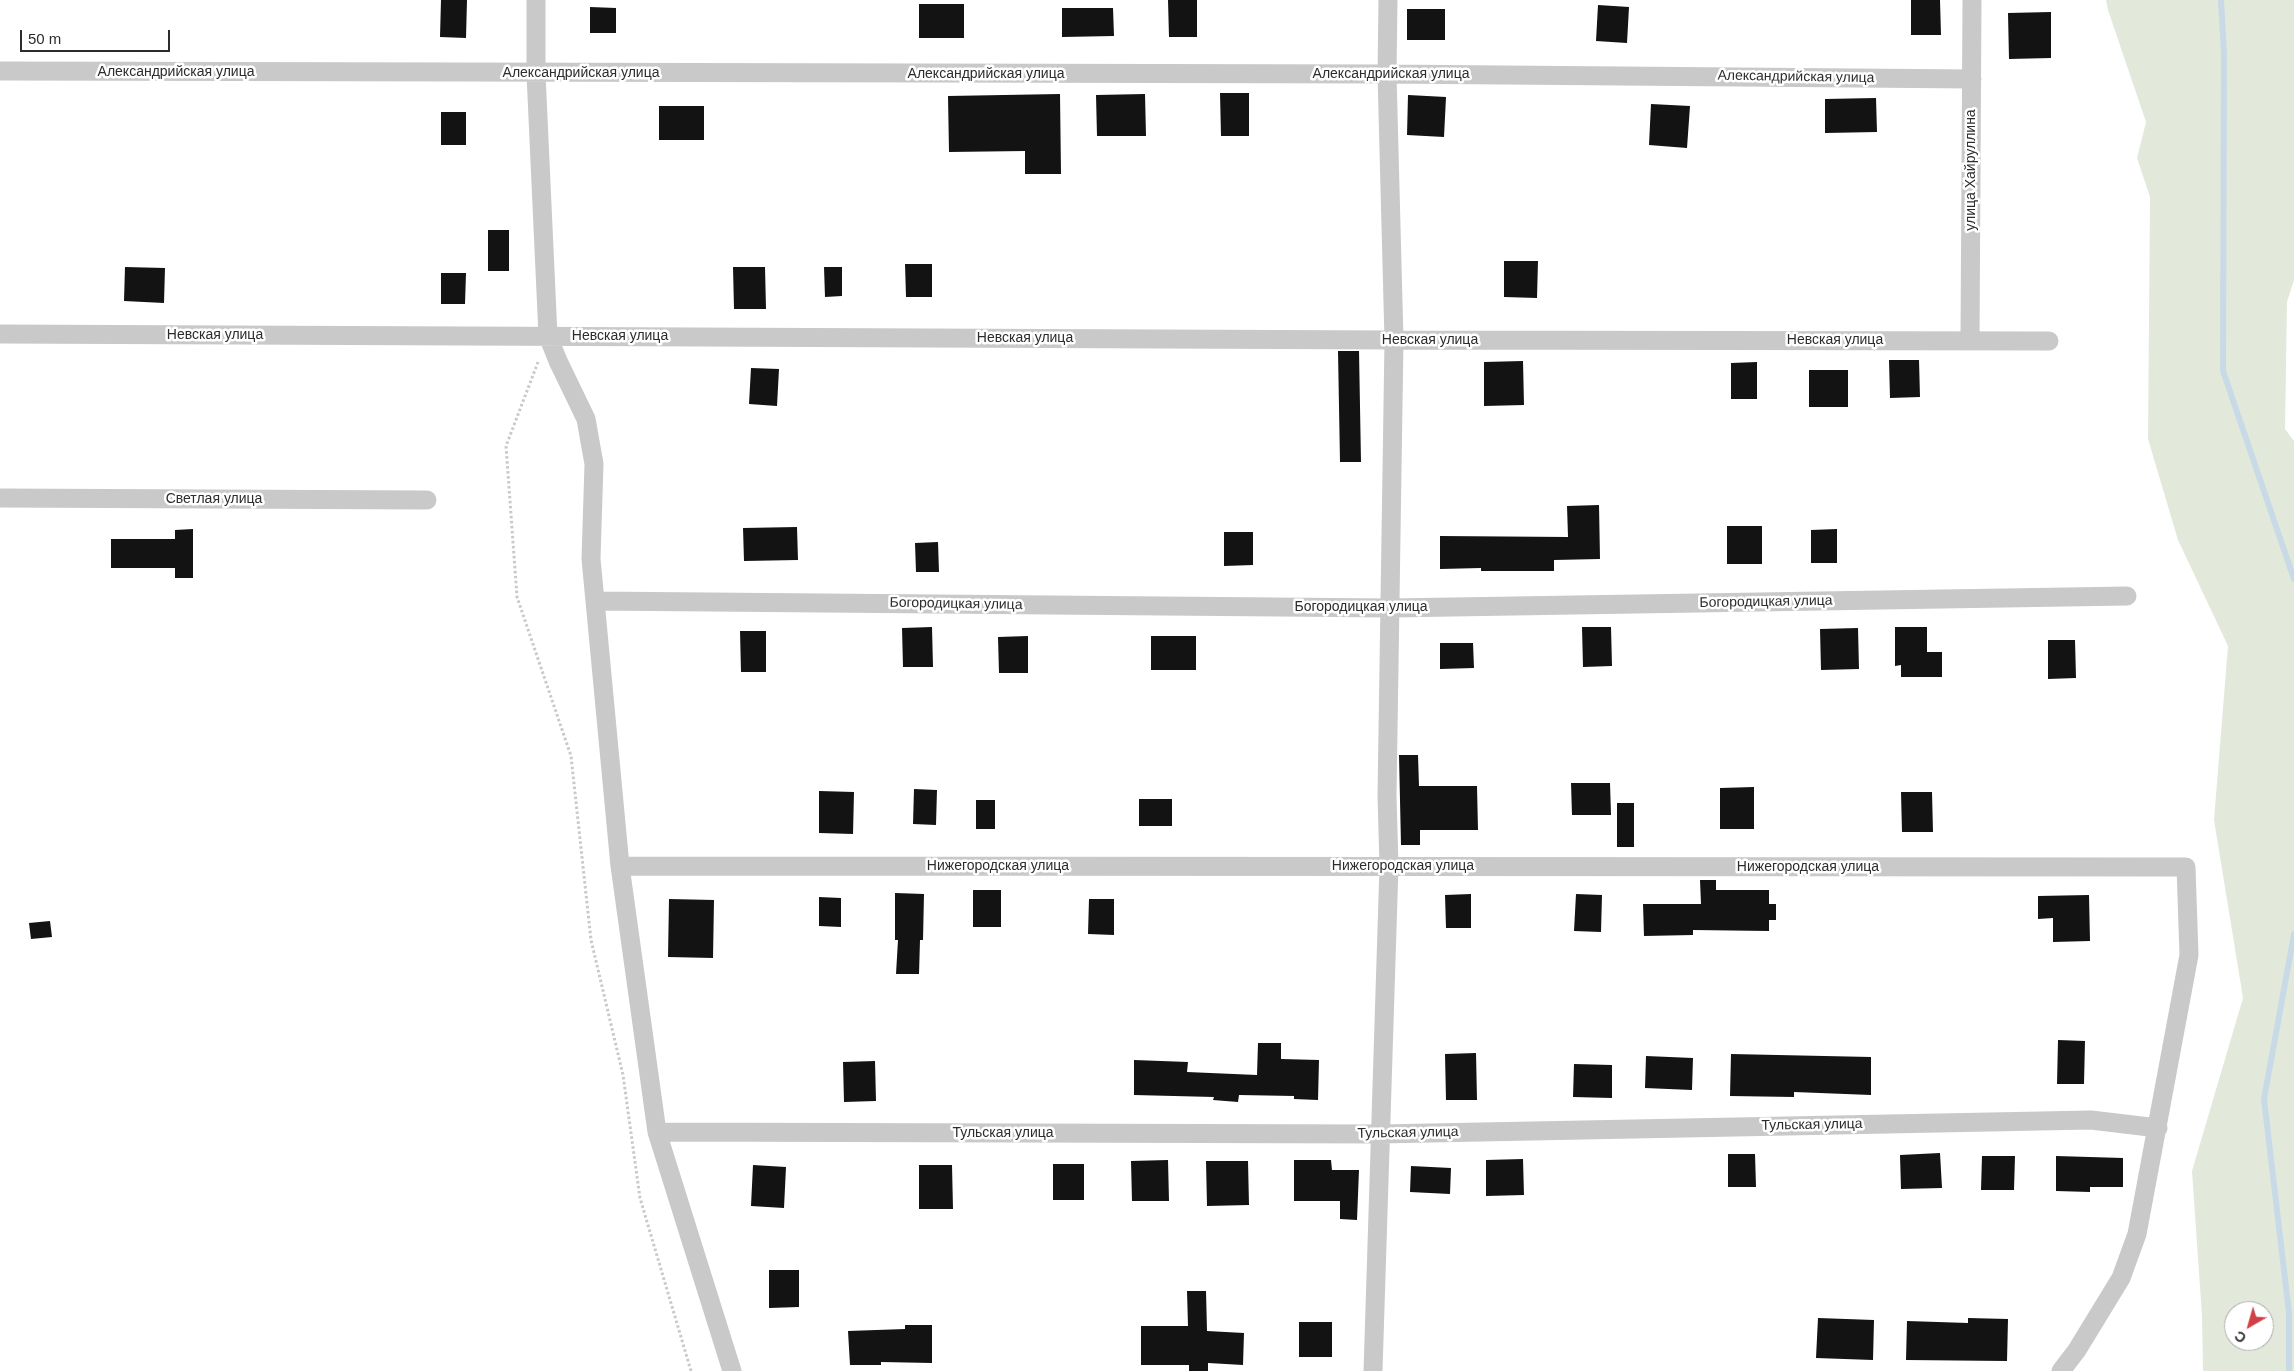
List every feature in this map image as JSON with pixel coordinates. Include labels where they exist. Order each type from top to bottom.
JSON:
[{"type":"street","points":[[536,0],[536,74],[548,336],[586,419],[594,464],[591,559],[620,866],[657,1132],[732,1371]]},
{"type":"street","points":[[1372,1371],[1389,866],[1387,796],[1394,340],[1387,74],[1388,0]]},
{"type":"street","name":"улица Хайруллина","points":[[1970,340],[1972,0]]},
{"type":"street","name":"Александрийская улица","points":[[0,71],[536,74],[1387,74],[1972,79]]},
{"type":"street","name":"Невская улица","points":[[0,334],[2049,341]]},
{"type":"street","name":"Светлая улица","points":[[0,498],[427,500]]},
{"type":"street","name":"Богородицкая улица","points":[[595,601],[1391,608],[2127,596]]},
{"type":"street","name":"Нижегородская улица","points":[[620,866],[2186,867],[2189,955],[2158,1128]]},
{"type":"street","name":"Тульская улица","points":[[657,1132],[1380,1134],[2091,1120],[2158,1128]]},
{"type":"street","points":[[2061,1371],[2077,1350],[2121,1278],[2137,1234],[2158,1128]]},
{"type":"path","points":[[548,336],[506,446],[517,597],[571,756],[591,940],[623,1074],[640,1198],[691,1371]]},
{"type":"shaded area","points":[[2106,0],[2294,0],[2294,280],[2287,302],[2285,429],[2294,441],[2294,1371],[2203,1371],[2202,1316],[2192,1171],[2243,998],[2214,820],[2228,646],[2178,540],[2148,439],[2150,197],[2137,158],[2146,122]]},
{"type":"building","points":[[441,0],[467,0],[466,38],[440,37]]},
{"type":"building","points":[[1168,0],[1197,0],[1197,37],[1169,37]]},
{"type":"building","points":[[1911,0],[1940,0],[1941,35],[1911,35]]},
{"type":"building","points":[[919,4],[964,4],[964,38],[919,38]]},
{"type":"building","points":[[1598,5],[1629,7],[1627,43],[1596,41]]},
{"type":"building","points":[[590,7],[616,8],[616,33],[590,33]]},
{"type":"building","points":[[1062,8],[1113,8],[1114,36],[1062,37]]},
{"type":"building","points":[[1407,9],[1445,9],[1445,40],[1407,40]]},
{"type":"building","points":[[2051,12],[2051,58],[2009,59],[2008,13]]},
{"type":"building","points":[[1220,93],[1249,93],[1249,136],[1221,136]]},
{"type":"building","points":[[1060,94],[1061,174],[1025,174],[1025,151],[949,152],[948,96]]},
{"type":"building","points":[[1145,94],[1146,136],[1097,136],[1096,95]]},
{"type":"building","points":[[1408,95],[1446,97],[1444,137],[1407,135]]},
{"type":"building","points":[[1876,98],[1877,132],[1825,133],[1825,99]]},
{"type":"building","points":[[1651,104],[1690,106],[1687,148],[1649,145]]},
{"type":"building","points":[[659,106],[704,106],[704,140],[659,140]]},
{"type":"building","points":[[441,112],[466,112],[466,145],[441,145]]},
{"type":"building","points":[[488,230],[509,230],[509,271],[488,271]]},
{"type":"building","points":[[1504,261],[1538,261],[1537,298],[1504,297]]},
{"type":"building","points":[[905,264],[932,264],[932,297],[906,297]]},
{"type":"building","points":[[125,267],[165,268],[164,303],[124,301]]},
{"type":"building","points":[[733,267],[765,267],[766,309],[734,309]]},
{"type":"building","points":[[824,267],[842,267],[842,296],[825,297]]},
{"type":"building","points":[[441,273],[466,273],[465,304],[441,304]]},
{"type":"building","points":[[1338,351],[1359,351],[1361,462],[1340,462]]},
{"type":"building","points":[[1889,360],[1919,360],[1920,397],[1890,398]]},
{"type":"building","points":[[1523,361],[1524,405],[1484,406],[1484,362]]},
{"type":"building","points":[[1757,362],[1757,399],[1731,399],[1731,363]]},
{"type":"building","points":[[751,368],[779,369],[777,406],[749,404]]},
{"type":"building","points":[[1809,370],[1848,370],[1848,407],[1809,407]]},
{"type":"building","points":[[1599,505],[1600,559],[1554,560],[1554,571],[1481,571],[1481,568],[1440,569],[1440,536],[1568,537],[1567,506]]},
{"type":"building","points":[[1727,526],[1762,526],[1762,564],[1727,564]]},
{"type":"building","points":[[797,527],[798,560],[744,561],[743,528]]},
{"type":"building","points":[[193,529],[193,578],[175,578],[175,568],[111,568],[111,539],[175,539],[175,530]]},
{"type":"building","points":[[1837,529],[1837,563],[1811,563],[1811,530]]},
{"type":"building","points":[[1224,532],[1253,532],[1253,565],[1224,566]]},
{"type":"building","points":[[938,542],[939,572],[916,572],[915,543]]},
{"type":"building","points":[[932,627],[933,667],[903,667],[902,628]]},
{"type":"building","points":[[1582,627],[1611,627],[1612,666],[1583,667]]},
{"type":"building","points":[[1895,627],[1927,627],[1927,652],[1942,652],[1942,677],[1901,677],[1901,665],[1895,666]]},
{"type":"building","points":[[1858,628],[1859,669],[1821,670],[1820,629]]},
{"type":"building","points":[[740,631],[766,631],[766,672],[741,672]]},
{"type":"building","points":[[1028,636],[1028,673],[999,673],[998,637]]},
{"type":"building","points":[[1151,636],[1196,636],[1196,670],[1151,670]]},
{"type":"building","points":[[2048,640],[2075,640],[2076,678],[2048,679]]},
{"type":"building","points":[[1440,643],[1473,643],[1474,668],[1440,669]]},
{"type":"building","points":[[1399,755],[1418,755],[1419,786],[1477,786],[1478,830],[1420,830],[1420,845],[1401,845]]},
{"type":"building","points":[[1571,783],[1610,783],[1611,815],[1572,815]]},
{"type":"building","points":[[1754,787],[1754,829],[1720,829],[1720,788]]},
{"type":"building","points":[[914,789],[937,790],[936,825],[913,824]]},
{"type":"building","points":[[819,791],[854,792],[853,834],[819,833]]},
{"type":"building","points":[[1901,792],[1932,792],[1933,832],[1902,832]]},
{"type":"building","points":[[1139,799],[1172,799],[1172,826],[1139,826]]},
{"type":"building","points":[[976,800],[995,800],[995,829],[976,829]]},
{"type":"building","points":[[1617,803],[1634,803],[1634,847],[1617,847]]},
{"type":"building","points":[[1700,880],[1716,880],[1716,890],[1769,890],[1769,904],[1776,904],[1776,920],[1769,920],[1769,931],[1693,930],[1693,935],[1644,936],[1643,904],[1701,904]]},
{"type":"building","points":[[973,890],[1001,890],[1001,927],[973,927]]},
{"type":"building","points":[[895,893],[924,894],[923,940],[920,940],[919,974],[896,974],[898,940],[895,940]]},
{"type":"building","points":[[1471,894],[1471,928],[1446,928],[1445,895]]},
{"type":"building","points":[[1576,894],[1602,895],[1601,932],[1574,931]]},
{"type":"building","points":[[2089,895],[2090,941],[2053,942],[2053,918],[2038,919],[2038,896]]},
{"type":"building","points":[[819,897],[841,898],[841,927],[819,926]]},
{"type":"building","points":[[669,899],[714,900],[713,958],[668,957]]},
{"type":"building","points":[[1089,899],[1114,899],[1114,935],[1088,934]]},
{"type":"building","points":[[50,921],[52,937],[31,939],[29,923]]},
{"type":"building","points":[[2058,1040],[2085,1041],[2084,1084],[2057,1084]]},
{"type":"building","points":[[1258,1043],[1281,1043],[1281,1059],[1319,1060],[1318,1100],[1294,1099],[1294,1096],[1239,1095],[1238,1102],[1213,1100],[1214,1097],[1134,1095],[1134,1060],[1188,1062],[1187,1072],[1257,1075]]},
{"type":"building","points":[[1476,1053],[1477,1100],[1446,1100],[1445,1054]]},
{"type":"building","points":[[1731,1054],[1871,1057],[1871,1095],[1794,1092],[1794,1097],[1730,1096]]},
{"type":"building","points":[[1646,1056],[1693,1058],[1692,1090],[1645,1088]]},
{"type":"building","points":[[875,1061],[876,1101],[844,1102],[843,1062]]},
{"type":"building","points":[[1574,1064],[1612,1065],[1612,1098],[1573,1097]]},
{"type":"building","points":[[1940,1153],[1942,1188],[1901,1189],[1900,1155]]},
{"type":"building","points":[[1728,1154],[1755,1154],[1756,1187],[1728,1187]]},
{"type":"building","points":[[1982,1156],[2015,1156],[2014,1190],[1981,1190]]},
{"type":"building","points":[[2056,1156],[2123,1158],[2123,1187],[2090,1187],[2090,1192],[2056,1191]]},
{"type":"building","points":[[1523,1159],[1524,1195],[1486,1196],[1486,1160]]},
{"type":"building","points":[[1168,1160],[1169,1201],[1132,1201],[1131,1161]]},
{"type":"building","points":[[1294,1160],[1331,1160],[1332,1170],[1359,1170],[1357,1220],[1340,1219],[1340,1201],[1294,1201]]},
{"type":"building","points":[[1206,1161],[1248,1161],[1249,1205],[1207,1206]]},
{"type":"building","points":[[1053,1164],[1084,1164],[1084,1200],[1053,1200]]},
{"type":"building","points":[[753,1165],[786,1167],[784,1208],[751,1206]]},
{"type":"building","points":[[919,1165],[952,1165],[953,1209],[919,1209]]},
{"type":"building","points":[[1411,1166],[1451,1168],[1450,1194],[1410,1192]]},
{"type":"building","points":[[769,1270],[799,1270],[799,1307],[769,1308]]},
{"type":"building","points":[[1187,1291],[1206,1291],[1207,1331],[1244,1333],[1243,1365],[1208,1363],[1208,1371],[1189,1371],[1189,1365],[1141,1365],[1141,1326],[1188,1326]]},
{"type":"building","points":[[1818,1318],[1874,1320],[1873,1360],[1816,1358]]},
{"type":"building","points":[[1968,1318],[2008,1319],[2007,1361],[1906,1360],[1907,1321],[1968,1323]]},
{"type":"building","points":[[1299,1322],[1332,1322],[1332,1357],[1299,1357]]},
{"type":"building","points":[[905,1325],[932,1325],[932,1363],[881,1362],[881,1365],[850,1365],[848,1331],[905,1329]]},
{"type":"waterway","points":[[2221,0],[2224,54],[2223,371],[2294,579]]},
{"type":"waterway","points":[[2289,1371],[2289,1313],[2264,1099],[2294,934]]}]
